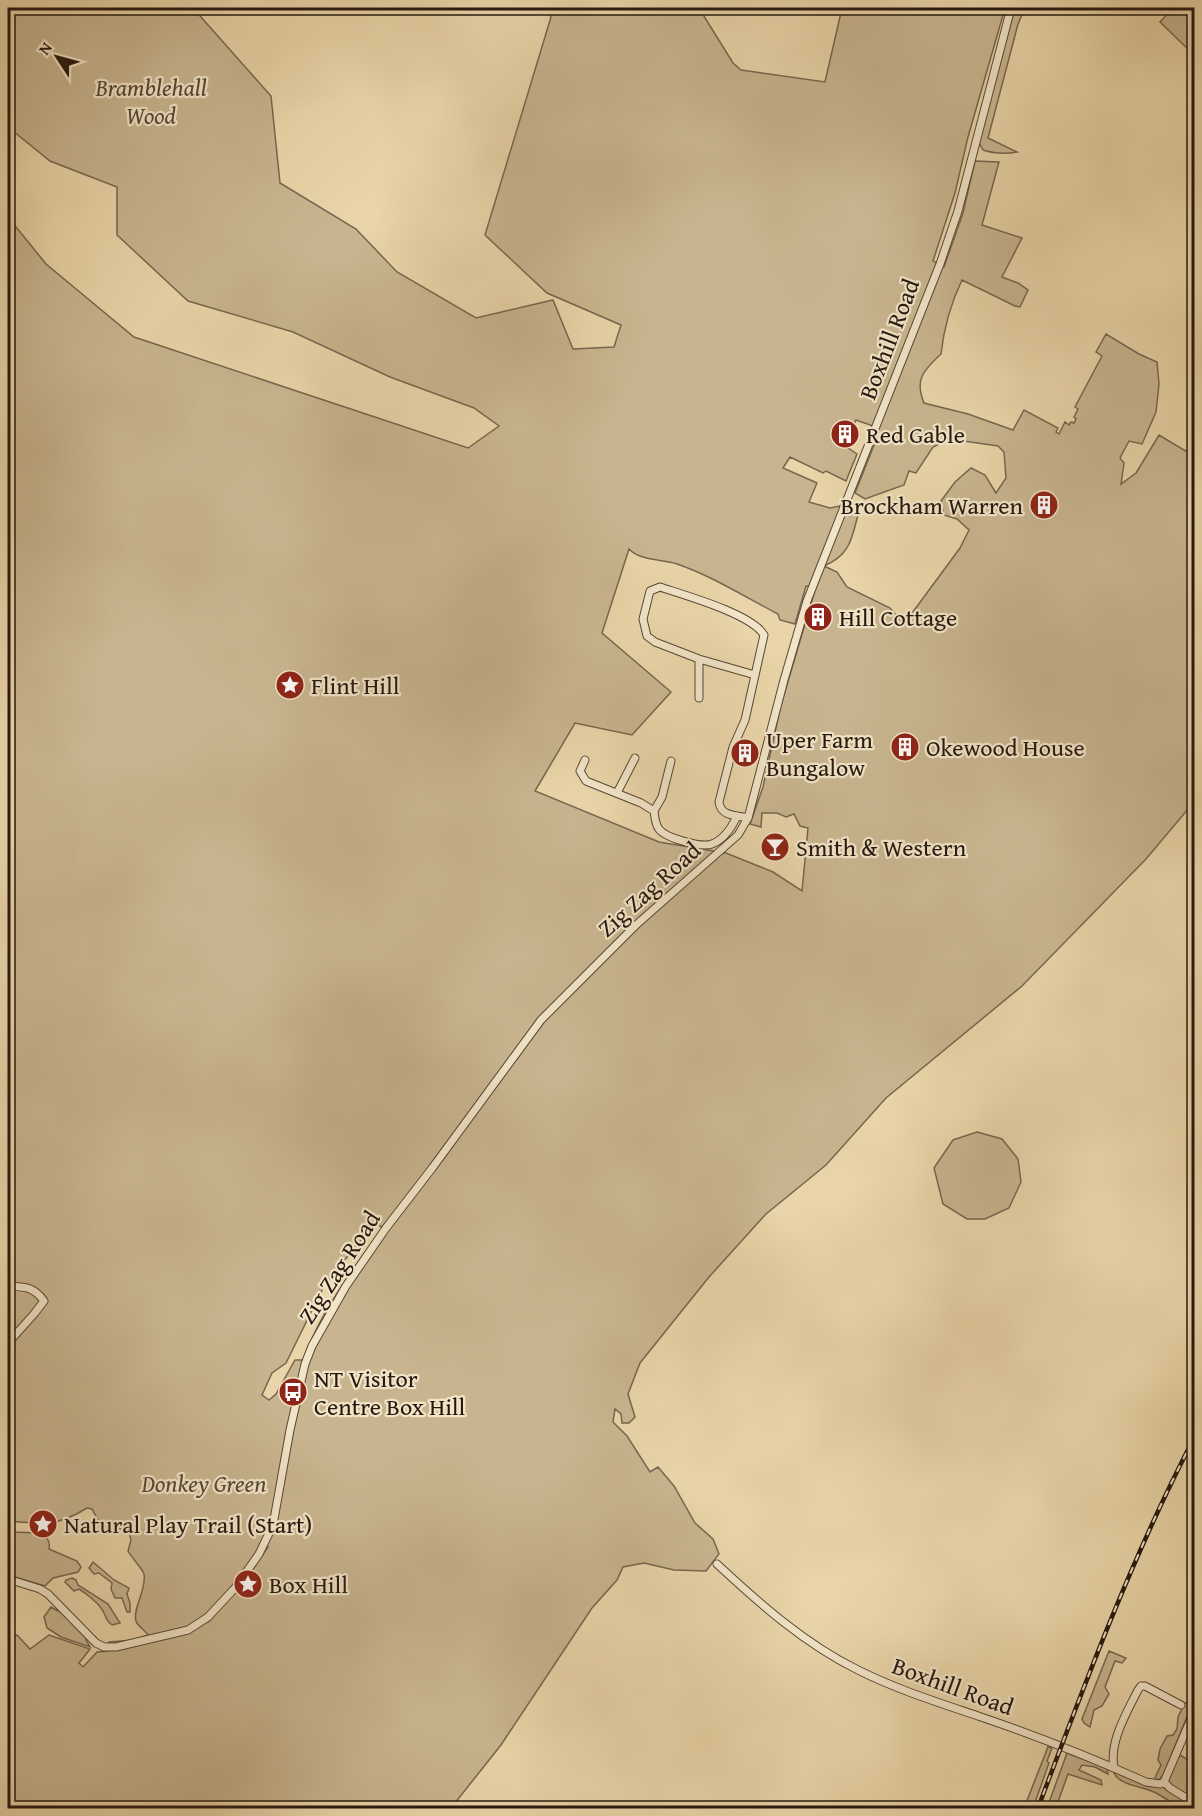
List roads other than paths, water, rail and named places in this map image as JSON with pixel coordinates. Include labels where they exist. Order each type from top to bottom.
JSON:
[{"type":"street","name":"Boxhill Road","points":[[748,818],[807,601],[936,275],[958,211],[1011,8]]},
{"type":"street","points":[[748,818],[724,813],[720,810],[719,802],[733,747],[745,720],[764,635],[760,628],[728,611],[660,587],[650,591],[643,619],[646,636],[699,659],[755,675]]},
{"type":"street","points":[[699,659],[699,698]]},
{"type":"street","points":[[616,793],[635,758]]},
{"type":"street","points":[[585,760],[580,771],[586,781],[654,811]]},
{"type":"street","points":[[671,761],[662,797],[654,811],[659,829],[665,835],[701,846],[711,845],[731,828],[737,816]]},
{"type":"street","name":"Zig Zag Road","points":[[8,1579],[40,1589],[48,1594],[88,1636],[104,1647],[116,1647],[188,1630],[208,1617],[244,1575],[267,1540],[278,1503],[290,1430],[305,1364],[312,1346],[346,1286],[386,1228],[541,1020],[636,925],[732,842],[748,818]]},
{"type":"street","points":[[8,1286],[30,1288],[38,1292],[44,1300],[8,1343]]},
{"type":"street","name":"Boxhill Road","points":[[717,1564],[780,1620],[856,1670],[894,1688],[996,1722],[1114,1767],[1146,1782],[1160,1784],[1164,1782],[1194,1803]]},
{"type":"street","points":[[1114,1767],[1112,1759],[1117,1737],[1141,1686],[1180,1705]]},
{"type":"street","points":[[1164,1782],[1194,1712]]},
{"type":"railway","points":[[1038,1808],[1130,1574],[1194,1438]]},
{"type":"place","name":"Red Gable","points":[[845,434]]},
{"type":"place","name":"Brockham Warren","points":[[1044,505]]},
{"type":"place","name":"Hill Cottage","points":[[818,617]]},
{"type":"place","name":"Flint Hill","points":[[290,685]]},
{"type":"place","name":"Okewood House","points":[[905,747]]},
{"type":"place","name":"Uper Farm Bungalow","points":[[745,753]]},
{"type":"place","name":"Smith & Western","points":[[775,847]]},
{"type":"place","name":"NT Visitor Centre Box Hill","points":[[293,1392]]},
{"type":"place","name":"Natural Play Trail (Start)","points":[[43,1524]]},
{"type":"place","name":"Box Hill","points":[[248,1584]]},
{"type":"park label","name":"Bramblehall Wood","points":[[151,101]]},
{"type":"park label","name":"Donkey Green","points":[[204,1483]]}]
